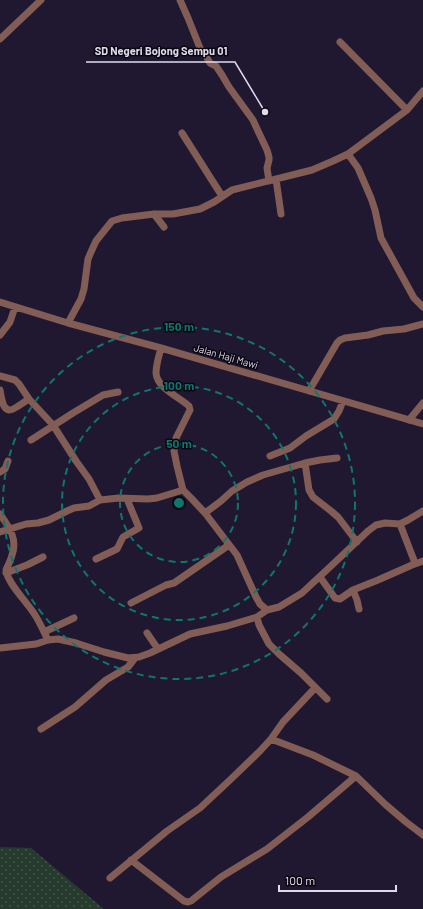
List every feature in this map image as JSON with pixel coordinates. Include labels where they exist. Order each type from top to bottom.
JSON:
[{"type":"street","points":[[0,39],[41,0]]},
{"type":"street","points":[[180,0],[200,48],[210,63],[216,66],[258,131],[267,150],[269,160],[266,172],[272,180],[281,214]]},
{"type":"street","points":[[340,42],[407,110]]},
{"type":"street","points":[[68,323],[81,300],[88,259],[96,242],[112,221],[122,218],[154,214],[173,214],[200,209],[232,190],[312,170],[333,162],[348,154],[407,110],[423,91]]},
{"type":"street","points":[[182,133],[222,196]]},
{"type":"street","points":[[348,154],[358,168],[371,198],[381,238],[414,298],[423,307]]},
{"type":"street","points":[[154,214],[164,227]]},
{"type":"street","name":"Jalan Haji Mawi","points":[[0,302],[68,323],[161,348],[423,424]]},
{"type":"street","points":[[0,335],[10,322],[15,307]]},
{"type":"street","points":[[308,391],[337,343],[342,339],[383,331],[404,329],[423,324]]},
{"type":"street","points":[[161,348],[156,372],[158,381],[167,390],[189,406],[190,410],[176,438],[174,451],[183,490],[204,513],[240,560],[256,597],[260,604],[267,610]]},
{"type":"street","points":[[0,376],[17,382],[29,399],[53,426],[89,479],[100,500]]},
{"type":"street","points":[[0,390],[3,404],[10,410],[29,399]]},
{"type":"street","points":[[31,440],[103,395],[118,392]]},
{"type":"street","points":[[270,456],[290,448],[334,418],[339,411],[343,400]]},
{"type":"street","points":[[409,420],[423,403]]},
{"type":"street","points":[[204,513],[232,491],[247,482],[305,463],[337,458]]},
{"type":"street","points":[[0,472],[4,469],[8,461]]},
{"type":"street","points":[[305,463],[310,490],[313,497],[338,517],[357,542]]},
{"type":"street","points":[[0,532],[26,524],[49,520],[74,508],[90,506],[100,500],[157,498],[183,490]]},
{"type":"street","points":[[96,559],[117,549],[123,537],[140,527],[127,499]]},
{"type":"street","points":[[0,648],[36,644],[48,640],[65,640],[104,652],[128,658],[135,658],[150,653],[190,634],[227,626],[257,617],[267,610],[279,607],[302,593],[376,525],[385,523],[400,524],[423,511]]},
{"type":"street","points":[[0,514],[10,528],[14,538],[15,547],[6,570],[3,568]]},
{"type":"street","points":[[400,524],[415,563]]},
{"type":"street","points":[[131,603],[174,583],[229,545]]},
{"type":"street","points":[[3,568],[27,565],[43,557]]},
{"type":"street","points":[[320,577],[334,597],[336,599],[340,599],[353,590],[423,560]]},
{"type":"street","points":[[3,568],[14,587],[36,616],[48,640]]},
{"type":"street","points":[[353,590],[359,610]]},
{"type":"street","points":[[257,617],[261,629],[270,644],[327,699]]},
{"type":"street","points":[[44,632],[74,618]]},
{"type":"street","points":[[147,632],[158,649]]},
{"type":"street","points":[[41,729],[75,707],[106,680],[128,667],[135,658]]},
{"type":"street","points":[[110,878],[167,831],[200,808],[260,751],[283,722],[315,688]]},
{"type":"street","points":[[271,739],[313,755],[356,776],[386,805],[423,835]]},
{"type":"street","points":[[131,860],[184,901],[191,901],[221,877],[267,850],[356,776]]},
{"type":"green space","points":[[0,847],[31,848],[104,909],[0,909]]},
{"type":"place","name":"SD Negeri Bojong Sempu 01","points":[[265,112]]}]
